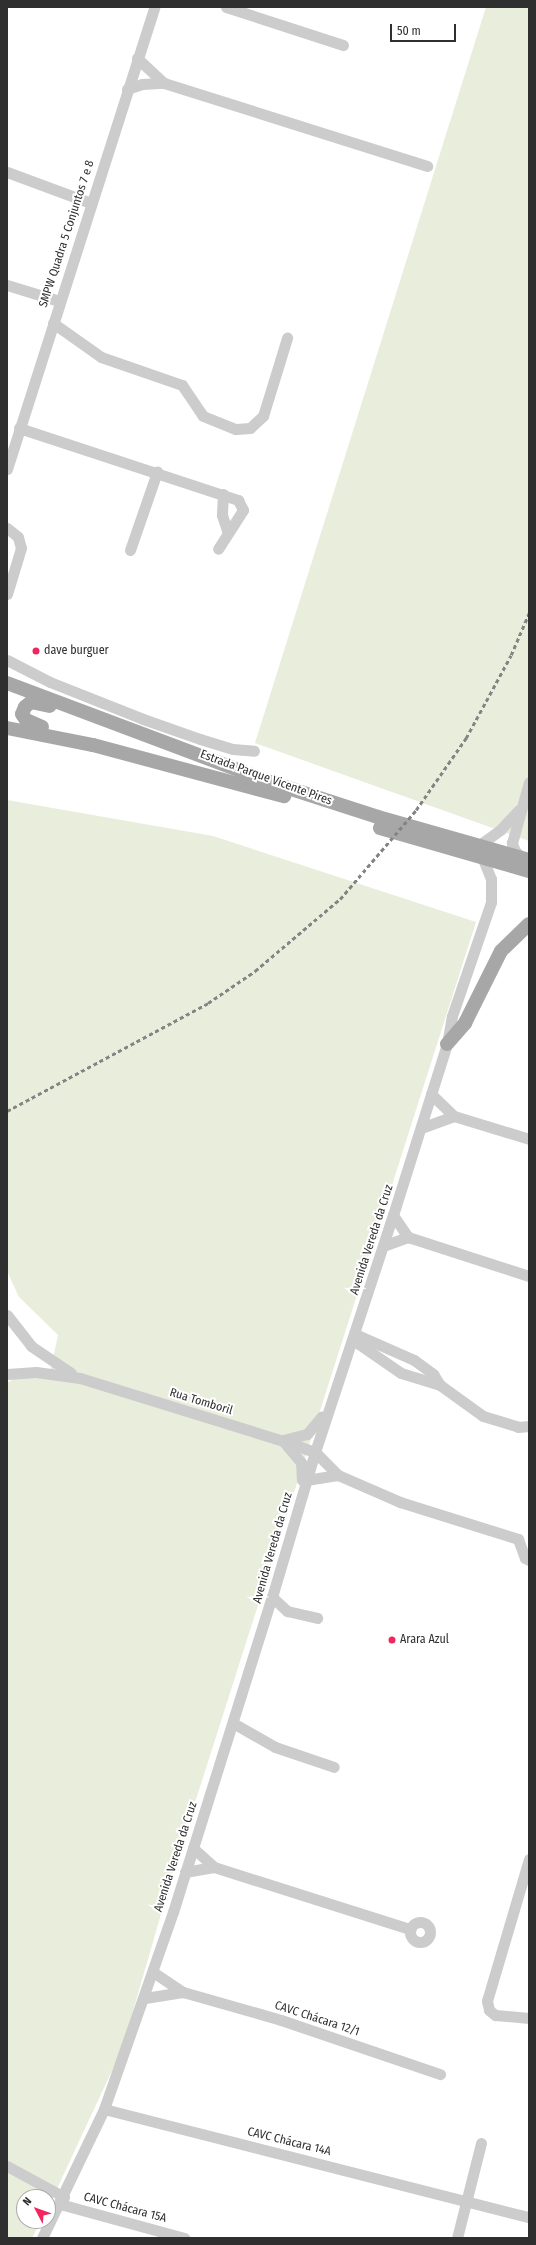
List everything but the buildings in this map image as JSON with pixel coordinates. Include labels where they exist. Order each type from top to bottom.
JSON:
[{"type":"main road","name":"Estrada Parque Vicente Pires","points":[[7,683],[279,785],[480,852]]},
{"type":"main road","points":[[93,745],[26,720],[22,714],[24,707],[31,702],[40,702],[95,722],[107,725],[116,723]]},
{"type":"main road","name":"Estrada Parque Vicente Pires","points":[[7,728],[93,745],[279,794],[381,828],[527,863]]},
{"type":"main road","points":[[447,1044],[465,1023],[501,951],[529,924]]},
{"type":"street","name":"SMPW Quadra 5 Conjuntos 7 e 8","points":[[7,469],[9,454],[19,428],[154,7]]},
{"type":"street","points":[[226,7],[344,46]]},
{"type":"street","points":[[137,58],[164,83]]},
{"type":"street","points":[[127,89],[142,84],[164,83],[427,166]]},
{"type":"street","points":[[7,172],[91,203]]},
{"type":"street","points":[[7,285],[59,301]]},
{"type":"street","points":[[53,323],[101,357],[182,385],[203,416],[236,429],[250,428],[262,416],[287,338]]},
{"type":"street","points":[[19,428],[157,472],[238,500],[243,505],[239,518],[218,549]]},
{"type":"street","points":[[130,550],[157,472]]},
{"type":"street","points":[[223,494],[222,515],[228,533]]},
{"type":"street","points":[[7,528],[18,537],[21,548],[7,594]]},
{"type":"street","points":[[7,660],[58,685],[200,740],[233,749],[254,751]]},
{"type":"street","points":[[527,863],[515,851],[512,843],[520,809],[529,782]]},
{"type":"street","points":[[480,852],[520,809]]},
{"type":"street","name":"Avenida Vereda da Cruz","points":[[56,2212],[104,2109],[145,1998],[266,1618],[332,1397],[354,1337],[421,1128],[447,1044],[452,1016],[491,902],[491,879],[480,852]]},
{"type":"street","points":[[431,1094],[454,1116],[529,1140]]},
{"type":"street","points":[[421,1128],[454,1116]]},
{"type":"street","points":[[393,1215],[408,1238]]},
{"type":"street","points":[[383,1246],[408,1238],[529,1276]]},
{"type":"street","name":"Rua Tomboril","points":[[7,1315],[31,1346],[80,1378]]},
{"type":"street","points":[[354,1337],[414,1360],[433,1374],[440,1385]]},
{"type":"street","points":[[354,1337],[401,1373],[440,1385],[483,1416],[518,1427],[529,1426]]},
{"type":"street","name":"Rua Tomboril","points":[[7,1374],[36,1372],[80,1378],[282,1440],[315,1452]]},
{"type":"street","points":[[282,1440],[297,1438],[313,1429],[332,1397]]},
{"type":"street","points":[[282,1440],[297,1456],[303,1467],[294,1521]]},
{"type":"street","points":[[315,1452],[338,1475],[400,1502],[518,1539],[525,1558],[529,1560]]},
{"type":"street","points":[[306,1480],[338,1475]]},
{"type":"street","points":[[272,1597],[287,1611],[317,1618]]},
{"type":"street","points":[[266,1618],[287,1611]]},
{"type":"street","points":[[233,1723],[275,1747],[334,1767]]},
{"type":"street","points":[[193,1848],[214,1867],[410,1929],[414,1923],[424,1923],[429,1928],[431,1936]]},
{"type":"street","points":[[529,1858],[486,2001],[489,2010],[495,2015],[529,2018]]},
{"type":"street","points":[[186,1872],[214,1867]]},
{"type":"street","name":"CAVC Chácara 12/1","points":[[153,1972],[183,1992],[281,2020],[440,2074]]},
{"type":"street","name":"CAVC Chácara 12/1","points":[[145,1998],[183,1992]]},
{"type":"street","name":"CAVC Chácara 14A","points":[[104,2109],[529,2217]]},
{"type":"street","points":[[457,2238],[481,2143]]},
{"type":"street","name":"CAVC Chácara 15A","points":[[7,2166],[49,2189]]},
{"type":"street","points":[[49,2189],[71,2182]]},
{"type":"street","name":"CAVC Chácara 15A","points":[[56,2195],[62,2200],[184,2238]]},
{"type":"street","name":"Avenida Vereda da Cruz","points":[[42,2238],[47,2229]]},
{"type":"green space","points":[[486,7],[529,7],[529,841],[255,743]]},
{"type":"green space","points":[[7,800],[213,836],[476,922],[177,1859],[122,2049],[56,2191],[56,2189],[16,2189],[16,2229],[37,2229],[32,2238],[7,2238],[7,1383],[15,1378],[49,1377],[58,1335],[19,1297],[7,1271]]},
{"type":"railway","points":[[7,1111],[208,1003],[255,971],[340,899],[416,810],[466,738],[511,655],[529,613]]},
{"type":"place","name":"dave burguer","points":[[36,651]]},
{"type":"place","name":"Arara Azul","points":[[392,1640]]}]
